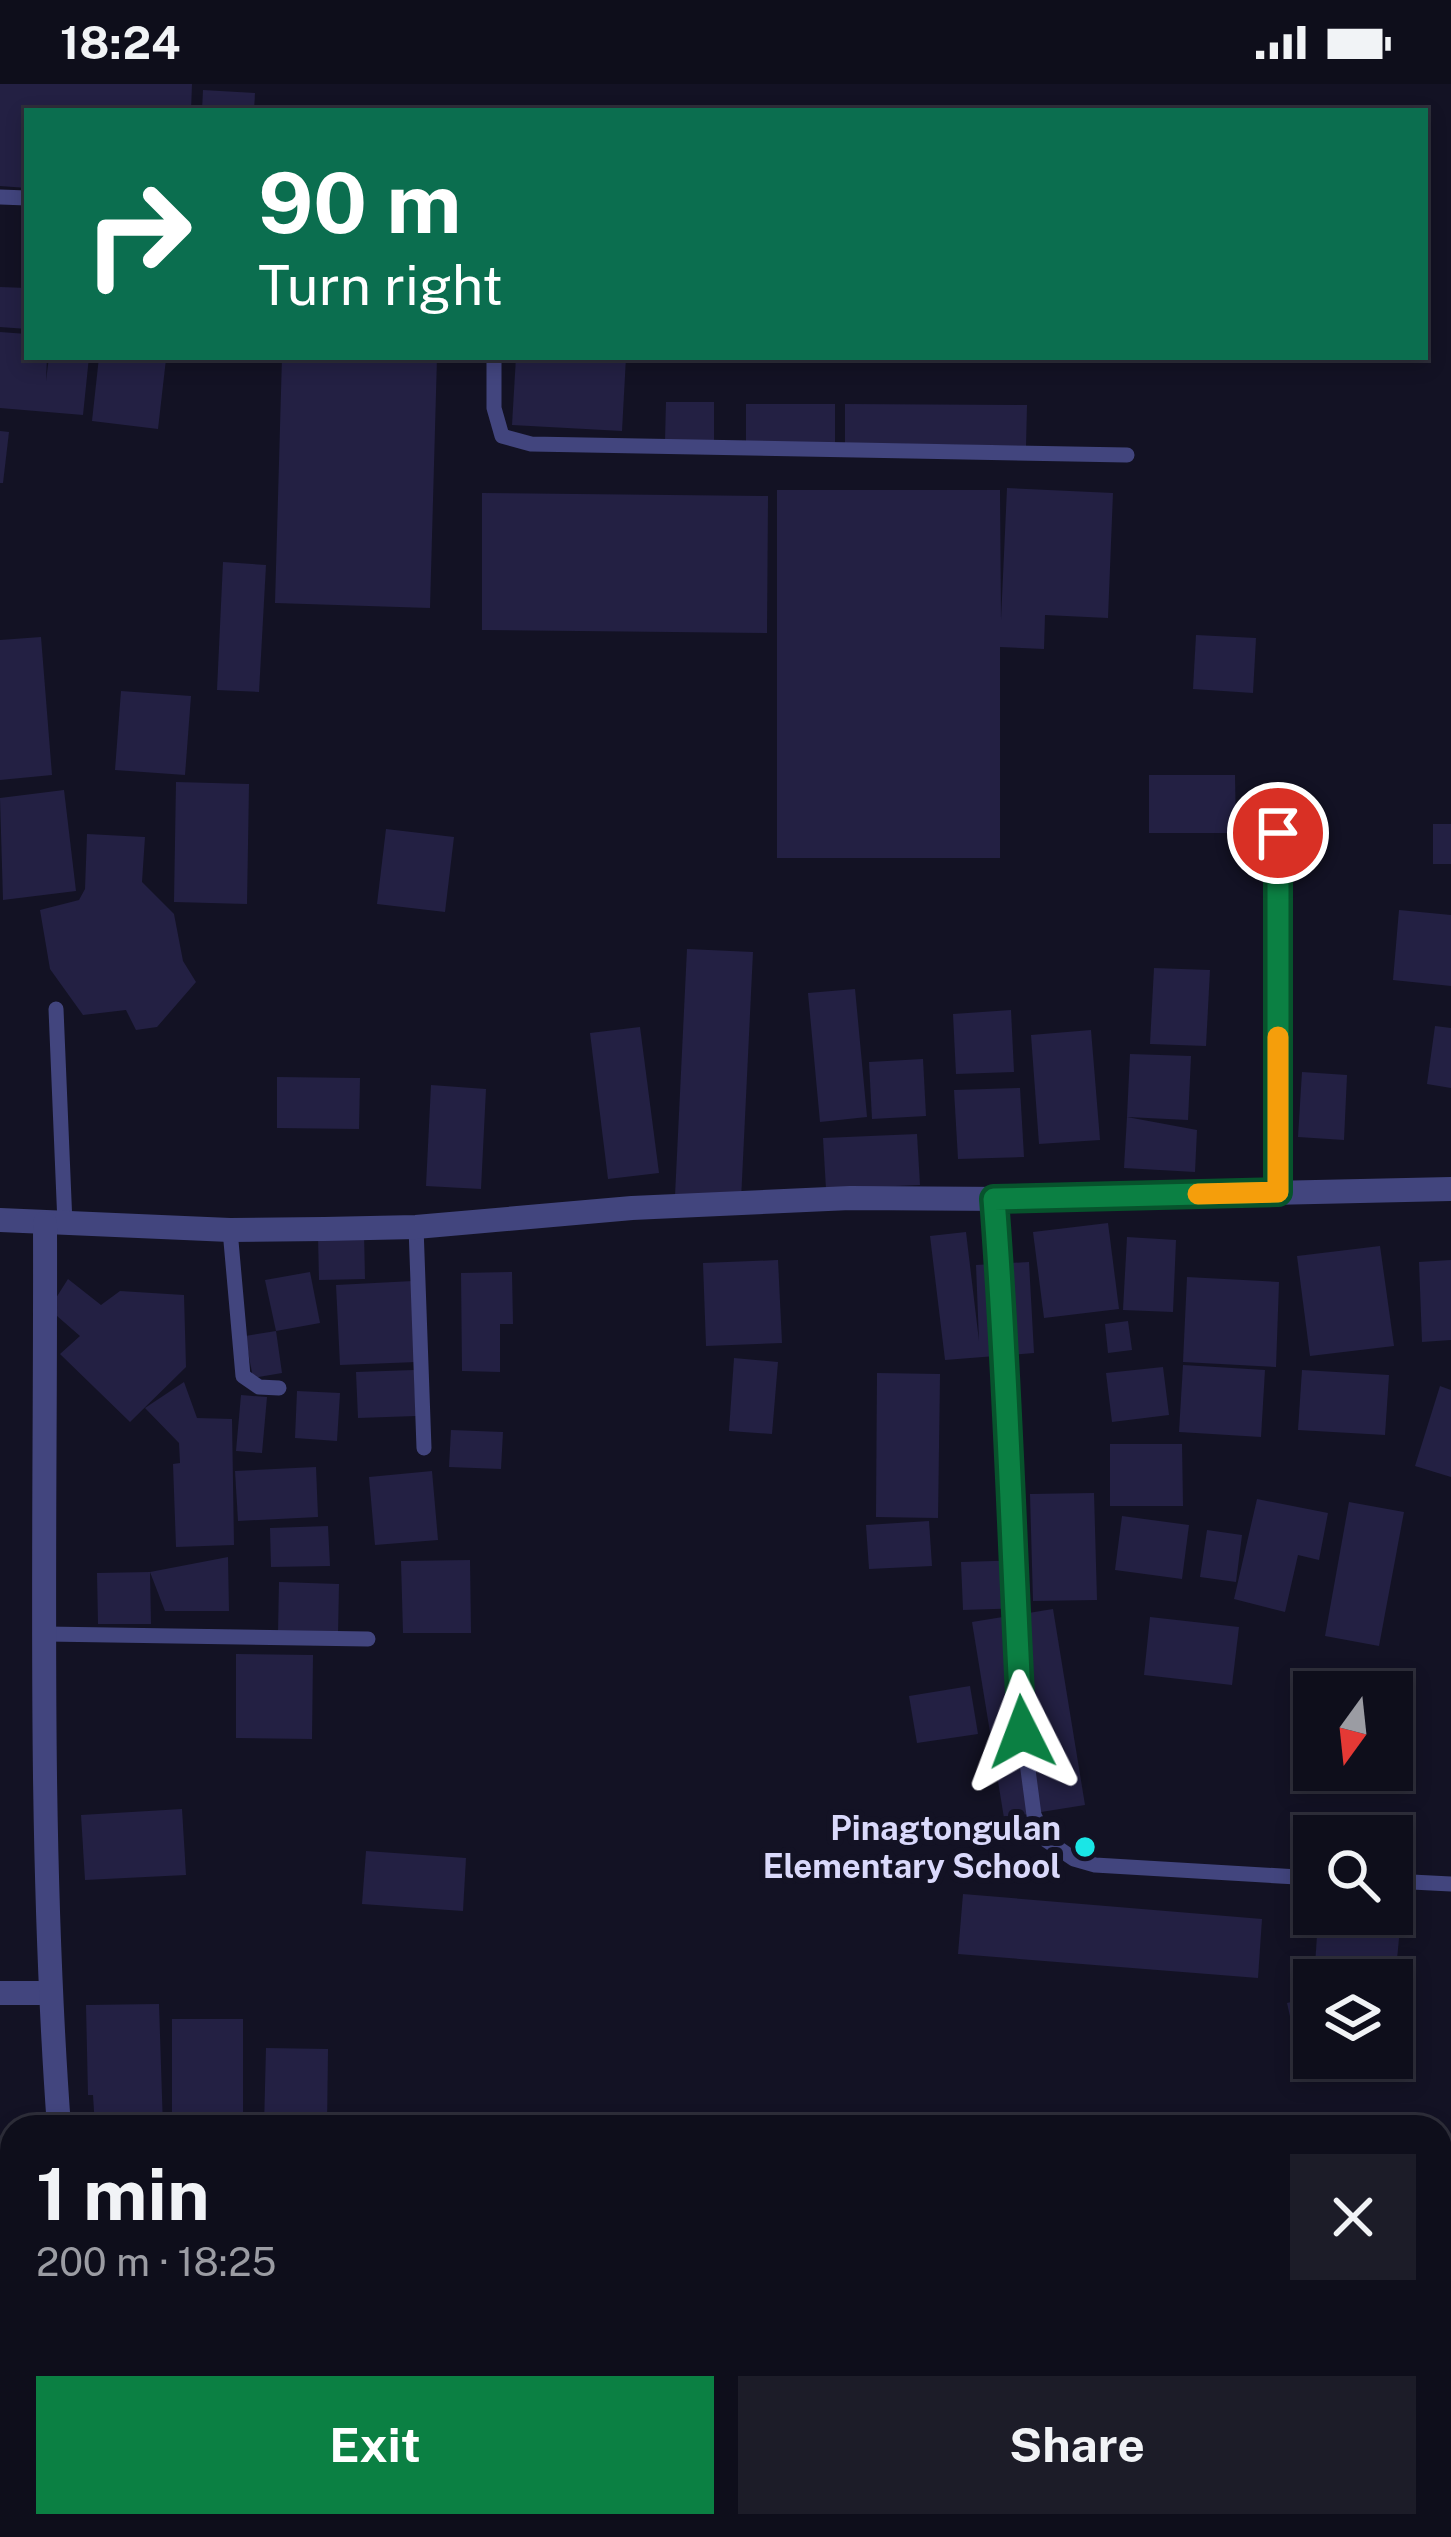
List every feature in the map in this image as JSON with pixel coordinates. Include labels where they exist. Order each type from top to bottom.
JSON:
[{"type":"street","points":[[0,1220],[230,1230],[416,1227],[850,1198],[1451,1189]]},
{"type":"street","points":[[55,1224],[46,1634],[49,1993],[58,2115]]},
{"type":"street","points":[[0,1993],[49,1993]]},
{"type":"lane","points":[[494,360],[494,408],[502,436],[531,444],[1127,455]]},
{"type":"lane","points":[[1278,833],[1278,1192]]},
{"type":"lane","points":[[55,1224],[56,1009]]},
{"type":"lane","points":[[994,1199],[1009,1398],[1022,1732],[1034,1815],[1046,1840],[1074,1859],[1095,1865],[1293,1877]]},
{"type":"lane","points":[[416,1227],[424,1448]]},
{"type":"lane","points":[[230,1230],[243,1376],[260,1387],[278,1388]]},
{"type":"lane","points":[[46,1634],[368,1639]]},
{"type":"lane","points":[[1413,1882],[1451,1884]]},
{"type":"building","points":[[0,84],[192,84],[191,108],[24,108],[24,188],[0,186]]},
{"type":"building","points":[[203,90],[255,93],[254,108],[202,108]]},
{"type":"building","points":[[268,105],[344,107],[344,108]]},
{"type":"building","points":[[0,287],[24,288],[24,329],[0,327]]},
{"type":"building","points":[[0,332],[24,334],[24,360],[47,360],[46,381],[49,360],[89,360],[83,415],[0,408]]},
{"type":"building","points":[[99,360],[166,360],[158,429],[92,421]]},
{"type":"building","points":[[282,360],[437,360],[430,608],[275,603]]},
{"type":"building","points":[[516,360],[626,360],[622,431],[512,425]]},
{"type":"building","points":[[666,402],[714,402],[714,441],[665,441]]},
{"type":"building","points":[[746,404],[835,404],[835,443],[746,443]]},
{"type":"building","points":[[845,404],[1027,405],[1026,446],[845,443]]},
{"type":"building","points":[[0,431],[9,432],[3,483],[0,483]]},
{"type":"building","points":[[1007,488],[1113,493],[1108,618],[1045,615],[1044,649],[1000,647],[1000,858],[777,858],[777,490],[1000,490],[1001,620]]},
{"type":"building","points":[[482,493],[768,496],[767,633],[482,630]]},
{"type":"building","points":[[223,562],[266,565],[259,692],[217,690]]},
{"type":"building","points":[[1196,635],[1256,638],[1253,693],[1193,689]]},
{"type":"building","points":[[41,637],[52,775],[0,780],[0,640]]},
{"type":"building","points":[[121,691],[191,696],[185,775],[115,770]]},
{"type":"building","points":[[1149,775],[1235,775],[1236,833],[1149,833]]},
{"type":"building","points":[[176,782],[249,784],[247,904],[174,902]]},
{"type":"building","points":[[64,790],[76,891],[3,900],[0,798]]},
{"type":"building","points":[[1433,824],[1451,824],[1451,864],[1433,864]]},
{"type":"building","points":[[386,829],[454,837],[445,912],[377,904]]},
{"type":"building","points":[[87,834],[145,837],[142,882],[174,914],[183,961],[196,982],[157,1027],[136,1030],[126,1010],[83,1015],[50,969],[40,910],[79,900],[85,889]]},
{"type":"building","points":[[1399,910],[1451,915],[1451,986],[1393,980]]},
{"type":"building","points":[[687,949],[753,952],[741,1200],[675,1196]]},
{"type":"building","points":[[1154,968],[1210,970],[1206,1046],[1150,1044]]},
{"type":"building","points":[[855,989],[867,1117],[820,1122],[808,993]]},
{"type":"building","points":[[1011,1010],[1014,1072],[956,1074],[953,1014]]},
{"type":"building","points":[[1435,1026],[1451,1028],[1451,1088],[1427,1084]]},
{"type":"building","points":[[640,1027],[659,1173],[608,1179],[590,1033]]},
{"type":"building","points":[[1091,1030],[1100,1140],[1039,1144],[1031,1035]]},
{"type":"building","points":[[1130,1054],[1191,1056],[1188,1120],[1127,1117]]},
{"type":"building","points":[[923,1059],[926,1116],[872,1119],[869,1062]]},
{"type":"building","points":[[1302,1072],[1347,1075],[1344,1140],[1298,1137]]},
{"type":"building","points":[[277,1077],[360,1078],[359,1129],[277,1128]]},
{"type":"building","points":[[431,1085],[486,1089],[481,1189],[426,1186]]},
{"type":"building","points":[[1020,1088],[1024,1157],[958,1159],[954,1090]]},
{"type":"building","points":[[1127,1117],[1197,1130],[1195,1172],[1124,1168]]},
{"type":"building","points":[[917,1134],[920,1185],[826,1189],[823,1138]]},
{"type":"building","points":[[1108,1223],[1119,1309],[1044,1318],[1033,1232]]},
{"type":"building","points":[[966,1232],[979,1341],[976,1265],[1029,1262],[1034,1353],[945,1360],[930,1236]]},
{"type":"building","points":[[364,1233],[365,1279],[319,1280],[318,1234]]},
{"type":"building","points":[[1127,1237],[1176,1240],[1173,1312],[1123,1310]]},
{"type":"building","points":[[1380,1246],[1394,1346],[1310,1356],[1297,1256]]},
{"type":"building","points":[[778,1260],[782,1343],[706,1346],[703,1263]]},
{"type":"building","points":[[1451,1260],[1451,1340],[1422,1342],[1419,1262]]},
{"type":"building","points":[[310,1272],[320,1323],[276,1331],[265,1280]]},
{"type":"building","points":[[512,1272],[513,1324],[500,1324],[500,1372],[462,1371],[461,1273]]},
{"type":"building","points":[[1187,1277],[1279,1282],[1276,1367],[1183,1362]]},
{"type":"building","points":[[68,1279],[101,1305],[120,1291],[184,1295],[186,1367],[130,1422],[60,1354],[80,1336],[49,1309]]},
{"type":"building","points":[[413,1281],[417,1362],[340,1365],[336,1285]]},
{"type":"building","points":[[1128,1321],[1132,1350],[1108,1353],[1105,1324]]},
{"type":"building","points":[[276,1331],[282,1373],[253,1378],[245,1336]]},
{"type":"building","points":[[734,1358],[778,1362],[772,1434],[729,1431]]},
{"type":"building","points":[[1183,1365],[1265,1370],[1261,1437],[1179,1432]]},
{"type":"building","points":[[1163,1367],[1169,1415],[1112,1422],[1106,1373]]},
{"type":"building","points":[[414,1370],[416,1416],[358,1418],[356,1372]]},
{"type":"building","points":[[1302,1370],[1389,1375],[1385,1435],[1298,1430]]},
{"type":"building","points":[[877,1373],[940,1374],[938,1518],[876,1517]]},
{"type":"building","points":[[184,1382],[197,1418],[232,1419],[234,1545],[176,1547],[173,1464],[180,1463],[179,1443],[145,1408]]},
{"type":"building","points":[[1440,1386],[1451,1390],[1451,1477],[1415,1466]]},
{"type":"building","points":[[297,1391],[340,1393],[337,1441],[295,1438]]},
{"type":"building","points":[[241,1395],[267,1397],[262,1453],[236,1451]]},
{"type":"building","points":[[451,1430],[503,1432],[501,1469],[449,1467]]},
{"type":"building","points":[[1110,1444],[1182,1444],[1183,1506],[1110,1506]]},
{"type":"building","points":[[316,1467],[318,1517],[238,1521],[235,1471]]},
{"type":"building","points":[[432,1471],[438,1540],[375,1545],[369,1477]]},
{"type":"building","points":[[1094,1493],[1097,1600],[1033,1601],[1030,1494]]},
{"type":"building","points":[[1257,1499],[1328,1513],[1319,1560],[1298,1555],[1285,1612],[1234,1599]]},
{"type":"building","points":[[1349,1502],[1404,1512],[1379,1646],[1325,1636]]},
{"type":"building","points":[[1122,1516],[1189,1525],[1182,1579],[1115,1570]]},
{"type":"building","points":[[929,1521],[932,1566],[869,1569],[866,1525]]},
{"type":"building","points":[[328,1526],[330,1566],[271,1567],[270,1528]]},
{"type":"building","points":[[1207,1530],[1242,1535],[1236,1582],[1200,1577]]},
{"type":"building","points":[[228,1557],[229,1611],[165,1611],[150,1572]]},
{"type":"building","points":[[470,1560],[471,1633],[403,1633],[401,1561]]},
{"type":"building","points":[[1023,1560],[1024,1608],[963,1610],[961,1562]]},
{"type":"building","points":[[150,1572],[151,1624],[98,1624],[97,1573]]},
{"type":"building","points":[[279,1582],[339,1584],[338,1634],[278,1633]]},
{"type":"building","points":[[1053,1609],[1085,1805],[1004,1818],[972,1622]]},
{"type":"building","points":[[1150,1617],[1239,1627],[1232,1685],[1144,1675]]},
{"type":"building","points":[[236,1654],[313,1655],[312,1739],[236,1738]]},
{"type":"building","points":[[970,1686],[978,1734],[917,1743],[909,1696]]},
{"type":"building","points":[[182,1809],[186,1875],[85,1880],[81,1815]]},
{"type":"building","points":[[366,1851],[466,1858],[463,1911],[362,1904]]},
{"type":"building","points":[[963,1894],[1262,1919],[1258,1978],[958,1954]]},
{"type":"building","points":[[1317,1935],[1399,1935],[1397,1959],[1315,1959]]},
{"type":"building","points":[[159,2004],[163,2115],[94,2115],[93,2095],[88,2095],[86,2005]]},
{"type":"building","points":[[172,2019],[243,2019],[243,2115],[172,2115]]},
{"type":"building","points":[[266,2048],[328,2049],[327,2115],[264,2115]]},
{"type":"building","points":[[463,2112],[463,2115],[387,2115]]},
{"type":"slow traffic","points":[[1198,1194],[1278,1192],[1278,1037]]},
{"type":"place","name":"Pinagtongulan Elementary School","points":[[1085,1847]]},
{"type":"route","points":[[1022,1732],[1009,1398],[994,1199],[1278,1192],[1278,833]]}]
